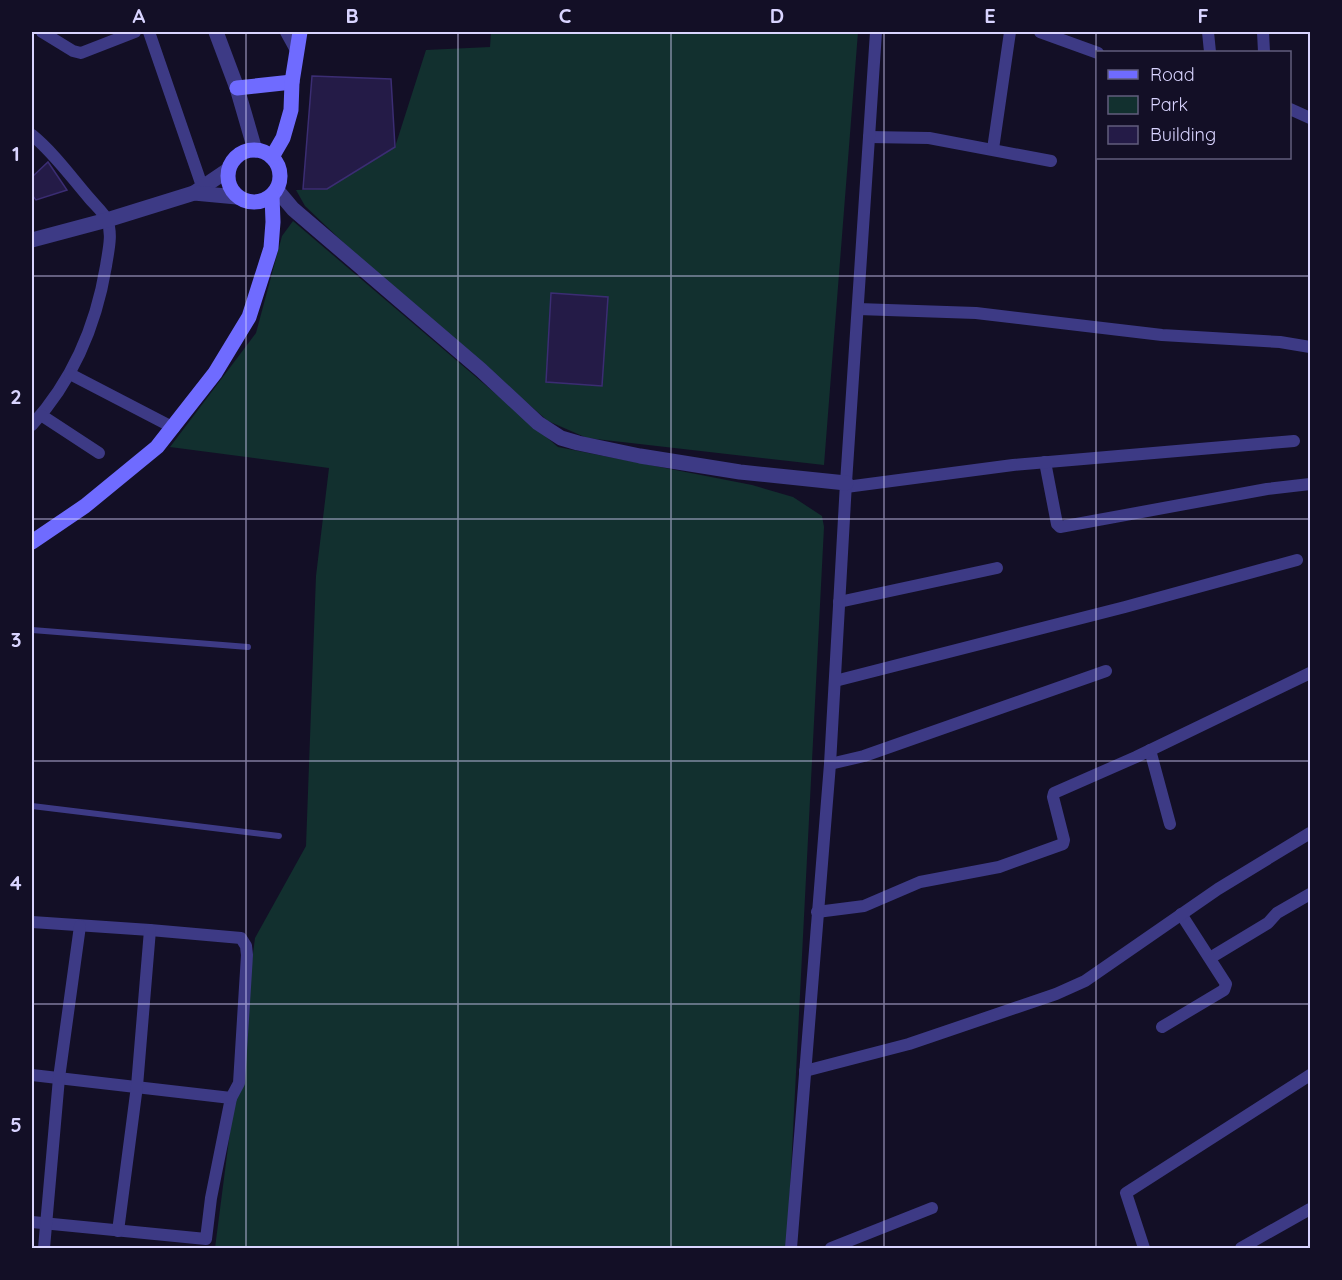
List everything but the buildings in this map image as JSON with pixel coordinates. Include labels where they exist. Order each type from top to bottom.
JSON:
[{"type":"main road","points":[[272,157],[283,138],[291,110],[292,82],[300,32]]},
{"type":"main road","points":[[237,88],[292,82]]},
{"type":"main road","points":[[255,150],[272,157],[280,173],[280,182],[274,193],[264,201],[255,203],[246,202],[237,197],[231,190],[228,180],[228,170],[238,155],[255,150]]},
{"type":"main road","points":[[32,542],[86,506],[157,447],[215,373],[249,317],[272,248],[274,193]]},
{"type":"street","points":[[42,32],[73,51],[81,53],[135,32]]},
{"type":"street","points":[[149,32],[198,189]]},
{"type":"street","points":[[216,32],[237,88],[255,150]]},
{"type":"street","points":[[286,32],[297,52]]},
{"type":"street","points":[[791,1248],[830,764],[876,32]]},
{"type":"street","points":[[993,149],[1010,32]]},
{"type":"street","points":[[1040,32],[1096,52]]},
{"type":"street","points":[[1208,32],[1210,51]]},
{"type":"street","points":[[1263,32],[1264,51]]},
{"type":"street","points":[[1291,109],[1311,118]]},
{"type":"street","points":[[32,135],[46,146],[107,220],[110,243],[92,327],[70,374],[32,425]]},
{"type":"street","points":[[869,137],[929,138],[1052,161]]},
{"type":"street","points":[[32,240],[107,220],[198,189],[228,170]]},
{"type":"street","points":[[198,189],[237,197]]},
{"type":"street","points":[[274,193],[481,370],[538,423],[561,438],[578,443],[740,472],[846,485],[1045,462],[1294,441]]},
{"type":"street","points":[[858,309],[976,313],[1162,335],[1280,342],[1311,347]]},
{"type":"street","points":[[70,374],[174,428]]},
{"type":"street","points":[[40,415],[99,453]]},
{"type":"street","points":[[1045,462],[1057,524],[1060,527],[1267,489],[1311,484]]},
{"type":"street","points":[[835,681],[1297,560]]},
{"type":"street","points":[[840,602],[998,568]]},
{"type":"street","points":[[830,764],[864,756],[1106,671]]},
{"type":"street","points":[[817,912],[864,906],[920,882],[999,867],[1063,844],[1065,840],[1053,797],[1054,793],[1311,673]]},
{"type":"street","points":[[1150,750],[1170,824]]},
{"type":"street","points":[[805,1071],[909,1044],[1056,994],[1085,981],[1218,889],[1311,833]]},
{"type":"street","points":[[1210,958],[1268,923],[1277,913],[1311,894]]},
{"type":"street","points":[[1162,1027],[1224,990],[1227,984],[1181,914]]},
{"type":"street","points":[[32,922],[241,938],[246,946],[239,1083],[231,1098],[211,1198],[206,1239],[32,1222]]},
{"type":"street","points":[[44,1248],[60,1078],[80,926]]},
{"type":"street","points":[[118,1231],[136,1086],[150,930]]},
{"type":"street","points":[[32,1075],[231,1098]]},
{"type":"street","points":[[1144,1248],[1126,1193],[1311,1075]]},
{"type":"street","points":[[831,1248],[932,1208]]},
{"type":"street","points":[[1241,1248],[1311,1209]]},
{"type":"lane","points":[[32,630],[248,646]]},
{"type":"lane","points":[[32,806],[279,836]]},
{"type":"green space","points":[[491,32],[858,32],[824,465],[587,438],[548,421],[367,265],[305,206],[296,190],[327,189],[395,147],[426,50],[490,47]]},
{"type":"green space","points":[[293,221],[558,447],[752,485],[793,497],[822,516],[824,527],[787,1248],[215,1248],[255,938],[306,846],[316,576],[329,468],[170,447],[256,333],[282,236]]}]
